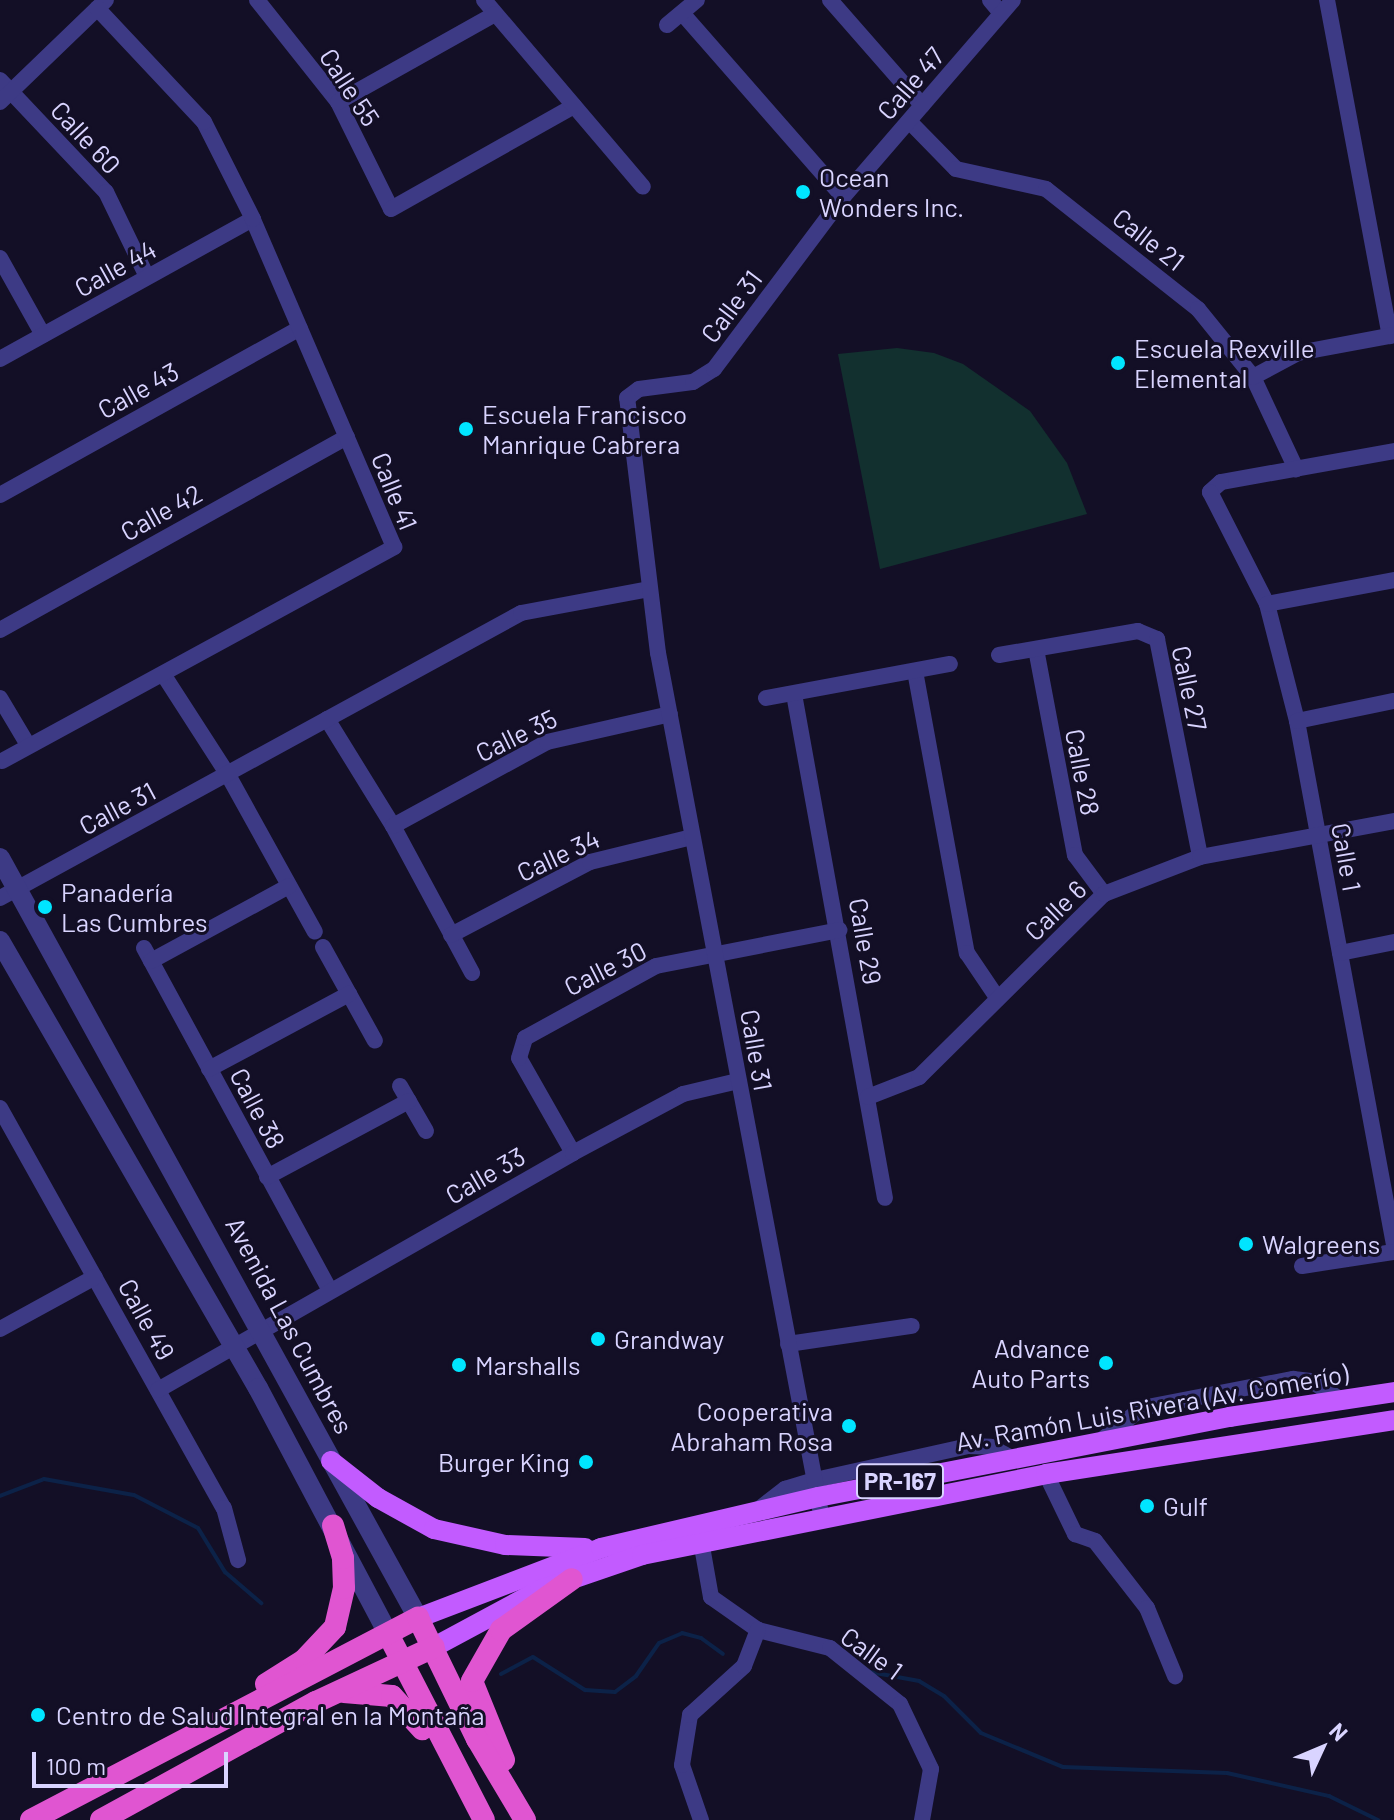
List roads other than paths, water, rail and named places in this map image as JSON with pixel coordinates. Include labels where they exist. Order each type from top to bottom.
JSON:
[{"type":"highway","points":[[214,1723],[304,1660],[335,1627],[344,1573],[333,1525]]},
{"type":"highway","points":[[528,1820],[472,1681],[501,1630],[572,1579]]},
{"type":"highway","name":"Av. Ramón Luis Rivera (Av. Comerío)","points":[[31,1820],[418,1618]]},
{"type":"highway","name":"Avenida Las Cumbres","points":[[418,1618],[477,1739],[528,1820]]},
{"type":"highway","points":[[388,1634],[482,1820]]},
{"type":"highway","name":"Av. Ramón Luis Rivera (Av. Comerío)","points":[[101,1820],[339,1693],[434,1647]]},
{"type":"highway","points":[[339,1693],[382,1692],[406,1707],[482,1820]]},
{"type":"main road","name":"Av. Ramón Luis Rivera (Av. Comerío)","points":[[418,1618],[601,1548],[753,1513],[816,1488],[1014,1459],[1394,1392]]},
{"type":"main road","name":"Av. Ramón Luis Rivera (Av. Comerío)","points":[[434,1647],[540,1590],[701,1541],[1046,1474],[1394,1420]]},
{"type":"main road","points":[[331,1461],[378,1498],[434,1529],[505,1545],[601,1548]]},
{"type":"street","points":[[262,6],[283,0]]},
{"type":"street","points":[[484,0],[643,187]]},
{"type":"street","points":[[667,25],[697,0]]},
{"type":"street","points":[[830,0],[922,105]]},
{"type":"street","points":[[990,0],[1001,13]]},
{"type":"street","name":"Calle 47","points":[[843,197],[1013,0]]},
{"type":"street","points":[[4,91],[102,4]]},
{"type":"street","name":"Calle 41","points":[[2,761],[394,547],[253,219],[204,122],[102,4]]},
{"type":"street","points":[[1253,377],[1298,353],[1392,335],[1328,4]]},
{"type":"street","name":"Calle 55","points":[[262,6],[338,102],[391,209],[574,106]]},
{"type":"street","points":[[682,13],[843,197]]},
{"type":"street","points":[[338,102],[495,14]]},
{"type":"street","name":"Calle 60","points":[[4,91],[106,192],[147,277]]},
{"type":"street","name":"Calle 21","points":[[909,121],[956,169],[1046,189],[1198,309],[1253,377],[1296,469]]},
{"type":"street","name":"Calle 31","points":[[822,1519],[670,714],[649,589],[627,398],[639,389],[693,382],[714,369],[843,197]]},
{"type":"street","name":"Calle 44","points":[[0,359],[253,219]]},
{"type":"street","points":[[0,258],[43,335]]},
{"type":"street","name":"Calle 43","points":[[0,495],[300,328]]},
{"type":"street","name":"Calle 42","points":[[0,630],[347,437]]},
{"type":"street","points":[[1296,469],[1394,451]]},
{"type":"street","name":"Calle 1","points":[[1296,469],[1221,482],[1210,492],[1267,604],[1297,721],[1394,1245]]},
{"type":"street","points":[[1267,604],[1394,580]]},
{"type":"street","name":"Calle 31","points":[[8,894],[521,613],[649,589]]},
{"type":"street","name":"Calle 27","points":[[999,655],[1138,631],[1157,639],[1200,857]]},
{"type":"street","name":"Calle 28","points":[[1036,649],[1075,855],[1104,894]]},
{"type":"street","points":[[766,698],[950,664]]},
{"type":"street","points":[[915,671],[967,953],[998,999]]},
{"type":"street","points":[[163,674],[228,775],[315,932]]},
{"type":"street","name":"Calle 29","points":[[794,694],[840,930],[885,1198]]},
{"type":"street","points":[[0,698],[28,745]]},
{"type":"street","points":[[1297,721],[1394,701]]},
{"type":"street","name":"Calle 35","points":[[393,826],[547,742],[577,731],[670,714]]},
{"type":"street","points":[[327,719],[393,826],[472,973]]},
{"type":"street","name":"Calle 6","points":[[868,1097],[919,1077],[1104,894],[1200,857],[1394,821]]},
{"type":"street","name":"Calle 34","points":[[451,935],[590,862],[692,837]]},
{"type":"street","name":"Avenida Las Cumbres","points":[[0,858],[8,894],[264,1331],[331,1461],[418,1618]]},
{"type":"street","name":"Calle 38","points":[[289,886],[148,955],[330,1291]]},
{"type":"street","name":"Calle 30","points":[[573,1153],[519,1058],[525,1038],[637,973],[840,930]]},
{"type":"street","points":[[0,941],[333,1525],[388,1634]]},
{"type":"street","points":[[1340,953],[1394,942]]},
{"type":"street","points":[[323,947],[375,1041]]},
{"type":"street","points":[[209,1069],[349,994]]},
{"type":"street","name":"Calle 33","points":[[158,1390],[573,1153],[683,1094],[738,1081]]},
{"type":"street","points":[[267,1177],[404,1093],[426,1131]]},
{"type":"street","name":"Calle 49","points":[[0,1108],[224,1508],[238,1560]]},
{"type":"street","points":[[1302,1266],[1394,1252]]},
{"type":"street","points":[[0,1329],[95,1277]]},
{"type":"street","points":[[788,1344],[912,1326]]},
{"type":"street","points":[[1046,1474],[1075,1534],[1095,1541],[1147,1608],[1175,1676]]},
{"type":"street","name":"Calle 1","points":[[701,1541],[711,1597],[758,1630],[830,1648],[900,1704],[931,1769],[922,1820]]},
{"type":"street","points":[[701,1820],[682,1765],[690,1715],[744,1666],[758,1630]]},
{"type":"waterway","points":[[0,1496],[44,1479],[134,1495],[198,1528],[225,1572],[261,1603]]},
{"type":"waterway","points":[[501,1674],[533,1657],[585,1690],[615,1692],[636,1676],[659,1643],[682,1633],[701,1638],[723,1654]]},
{"type":"waterway","points":[[870,1672],[919,1681],[944,1696],[981,1733],[1063,1767],[1227,1773],[1329,1796],[1378,1820]]},
{"type":"place","name":"Ocean Wonders Inc.","points":[[803,192]]},
{"type":"place","name":"Escuela Rexville Elemental","points":[[1118,363]]},
{"type":"place","name":"Escuela Francisco Manrique Cabrera","points":[[466,429]]},
{"type":"place","name":"Panadería Las Cumbres","points":[[45,907]]},
{"type":"place","name":"Walgreens","points":[[1246,1244]]},
{"type":"place","name":"Grandway","points":[[598,1339]]},
{"type":"place","name":"Advance Auto Parts","points":[[1106,1363]]},
{"type":"place","name":"Marshalls","points":[[459,1365]]},
{"type":"place","name":"Cooperativa Abraham Rosa","points":[[849,1426]]},
{"type":"place","name":"Burger King","points":[[586,1462]]},
{"type":"place","name":"Gulf","points":[[1147,1506]]},
{"type":"place","name":"Centro de Salud Integral en la Montaña","points":[[38,1715]]}]
